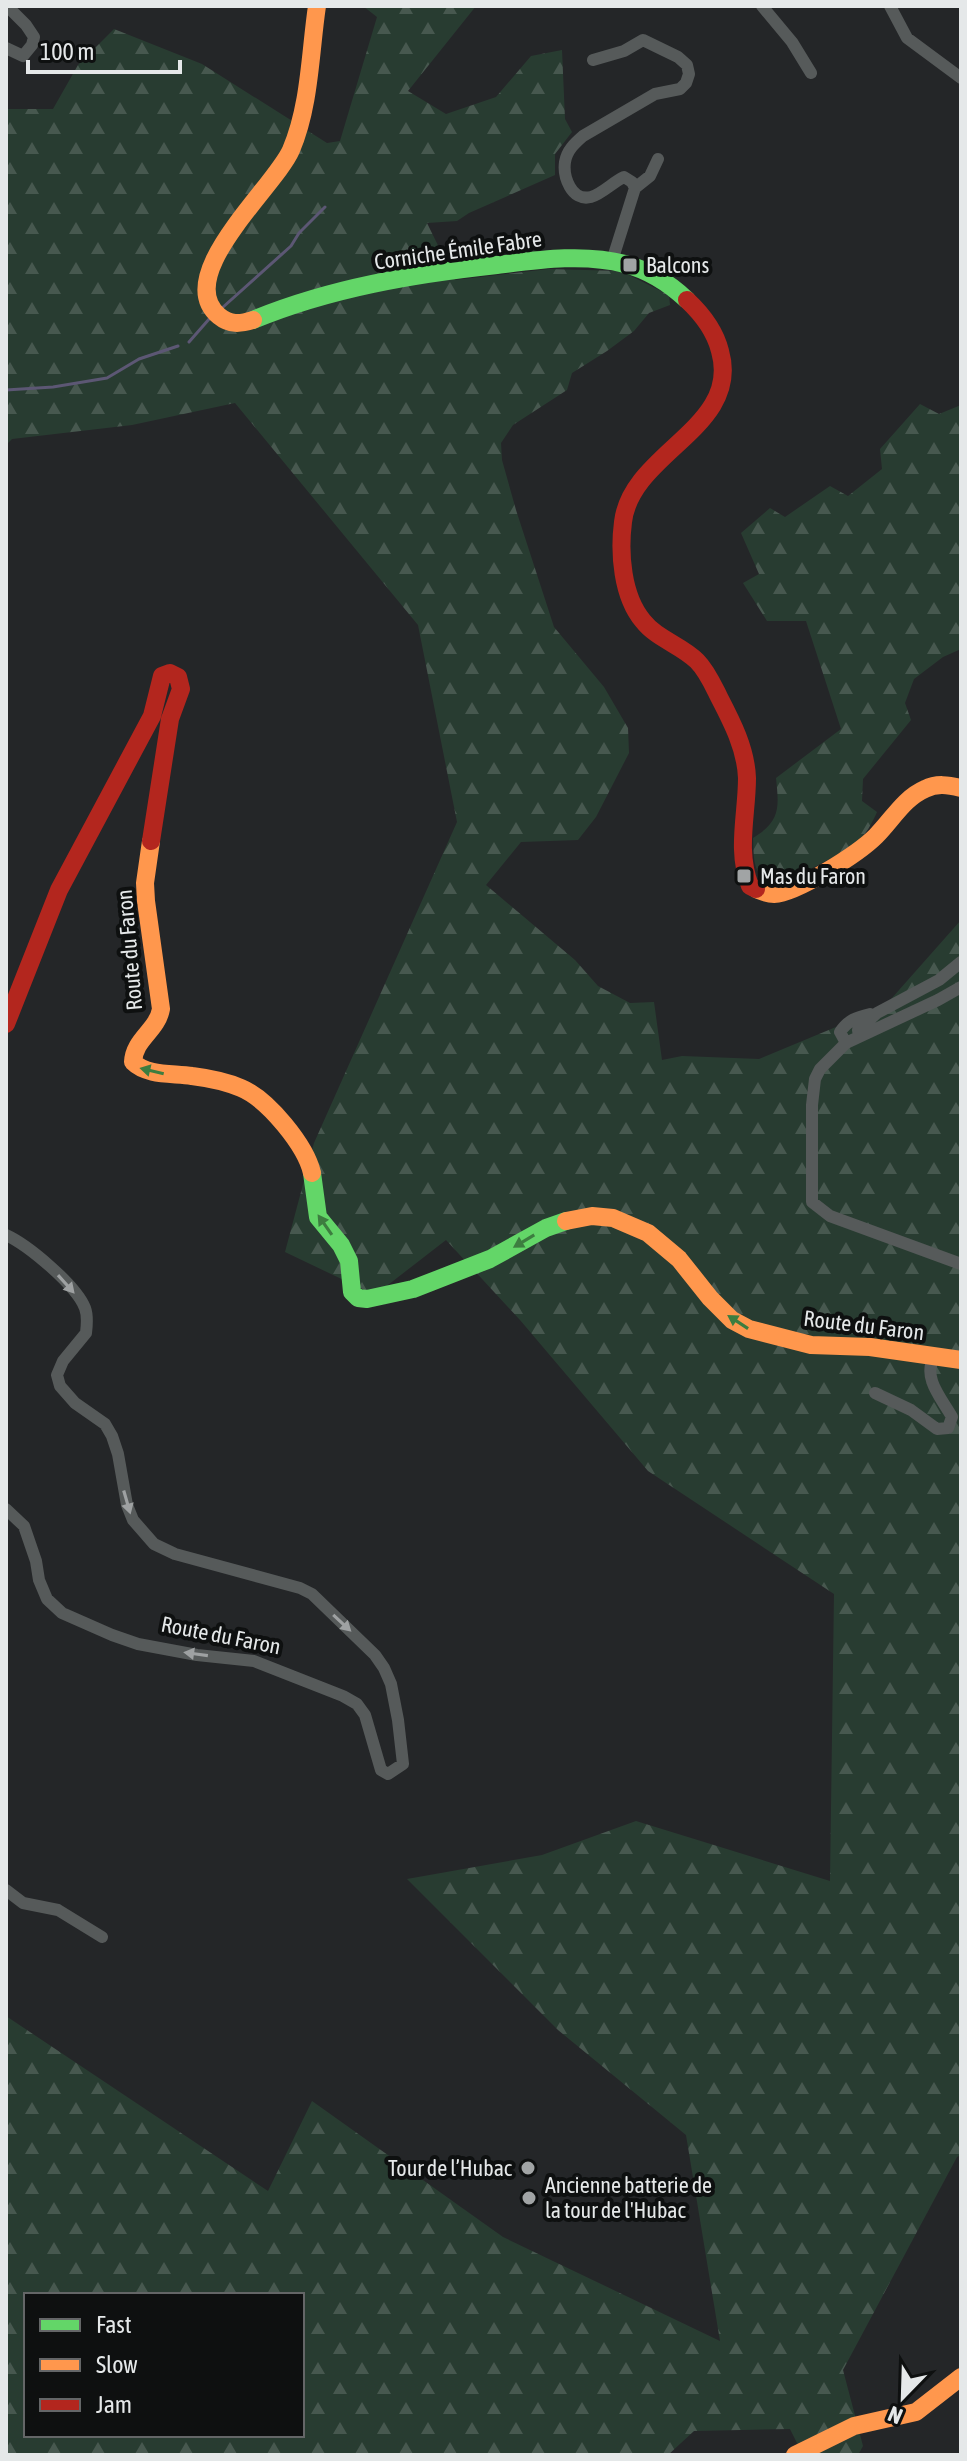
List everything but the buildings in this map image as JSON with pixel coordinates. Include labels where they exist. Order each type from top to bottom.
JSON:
[{"type":"street","points":[[6,48],[23,56],[34,37],[7,6]]},
{"type":"street","name":"Corniche Émile Fabre","points":[[317,6],[302,111],[292,150],[282,167],[238,219],[218,256],[208,282],[209,303],[216,313],[233,324],[248,322],[317,296],[514,262],[612,261],[630,265],[671,286],[702,313],[717,341],[723,381],[712,406],[695,428],[630,493],[623,522],[625,582],[631,603],[641,619],[696,661],[712,680],[745,759],[741,867],[750,886],[773,894],[793,888],[857,852],[875,838],[906,800],[920,790],[933,785],[952,784],[961,788]]},
{"type":"street","points":[[762,6],[792,42],[811,73]]},
{"type":"street","points":[[890,6],[907,38],[961,78]]},
{"type":"street","points":[[593,60],[624,51],[643,40],[678,57],[687,65],[689,74],[680,89],[655,94],[583,136],[573,144],[565,159],[564,175],[572,191],[582,197],[592,197],[624,177],[635,188]]},
{"type":"street","points":[[612,261],[635,188],[650,176],[658,159]]},
{"type":"street","name":"Route du Faron","points":[[6,1024],[59,890],[152,716],[162,676],[170,673],[178,677],[181,689],[170,719],[150,843],[145,896],[161,1013],[151,1031],[135,1046],[133,1062],[141,1070],[195,1076],[244,1089],[276,1115],[297,1139],[312,1169],[318,1217],[341,1245],[349,1261],[352,1292],[358,1298],[367,1299],[413,1289],[490,1259],[546,1228],[570,1219],[613,1218],[648,1233],[679,1259],[732,1320],[749,1329],[811,1345],[870,1347],[961,1360]]},
{"type":"street","points":[[853,1040],[840,1032],[845,1024],[877,1013],[939,980],[961,962]]},
{"type":"street","points":[[961,987],[853,1040],[827,1060],[815,1079],[812,1105],[812,1202],[830,1216],[961,1264]]},
{"type":"street","name":"Route du Faron","points":[[6,1235],[22,1242],[39,1257],[65,1281],[84,1306],[86,1333],[63,1361],[57,1375],[60,1386],[75,1403],[105,1424],[112,1436],[133,1520],[154,1544],[175,1554],[312,1594],[375,1655],[384,1668],[391,1684],[403,1764],[388,1774],[381,1770],[365,1715],[357,1704],[329,1689],[254,1661],[138,1644],[62,1613],[47,1599],[24,1526],[6,1509]]},
{"type":"street","points":[[875,1393],[911,1410],[937,1429],[948,1428],[952,1417],[930,1382],[930,1364],[934,1357]]},
{"type":"street","points":[[6,1890],[23,1903],[58,1910],[102,1937]]},
{"type":"street","points":[[795,2455],[854,2426],[916,2412],[961,2377]]},
{"type":"green space","points":[[363,6],[476,6],[408,91],[446,114],[496,97],[531,56],[562,50],[565,119],[572,132],[555,154],[555,175],[457,221],[427,223],[455,280],[549,269],[621,271],[669,295],[670,305],[649,313],[634,331],[572,373],[567,390],[513,425],[501,443],[502,460],[516,510],[554,627],[604,687],[628,728],[629,753],[596,817],[578,840],[521,842],[486,885],[575,960],[598,986],[630,1003],[654,1002],[662,1060],[682,1056],[759,1059],[884,1007],[961,920],[961,2155],[957,2157],[843,2370],[863,2446],[858,2455],[803,2455],[790,2429],[694,2431],[668,2455],[6,2455],[6,2016],[268,2191],[312,2101],[503,2237],[720,2341],[686,2135],[558,2030],[407,1879],[542,1855],[636,1821],[830,1881],[834,1594],[648,1471],[520,1320],[446,1240],[375,1295],[285,1252],[314,1143],[457,822],[418,625],[235,403],[132,425],[12,439],[6,445],[6,109],[53,109],[78,65],[114,29],[202,64],[327,143],[340,141],[377,17]]},
{"type":"green space","points":[[920,404],[939,414],[961,405],[961,649],[943,657],[914,679],[905,703],[911,720],[863,779],[862,801],[877,812],[863,836],[817,866],[770,882],[757,870],[753,838],[769,826],[776,812],[776,778],[841,729],[806,621],[767,621],[743,583],[759,574],[741,533],[770,508],[785,517],[830,486],[848,496],[882,469],[880,449]]},
{"type":"waterway","points":[[222,308],[291,246],[299,233],[325,207]]},
{"type":"waterway","points":[[189,342],[210,318]]},
{"type":"waterway","points":[[6,390],[53,387],[107,378],[139,359],[178,346]]},
{"type":"traffic: fast","points":[[253,320],[312,299],[373,284],[561,258],[593,259],[634,267],[658,278],[687,300]]},
{"type":"traffic: fast","points":[[312,1173],[318,1217],[341,1245],[349,1261],[352,1292],[358,1298],[367,1299],[413,1289],[490,1259],[546,1228],[566,1221]]},
{"type":"traffic: slow","points":[[253,320],[235,323],[219,316],[208,299],[208,278],[216,256],[231,232],[291,150],[306,97],[317,6]]},
{"type":"traffic: slow","points":[[756,889],[774,894],[812,880],[868,843],[918,793],[938,785],[961,788]]},
{"type":"traffic: slow","points":[[151,841],[145,883],[146,901],[161,1009],[159,1017],[137,1047],[133,1062],[145,1070],[217,1080],[252,1094],[274,1113],[294,1137],[312,1173]]},
{"type":"traffic: slow","points":[[566,1221],[592,1216],[613,1218],[648,1233],[679,1259],[732,1320],[749,1329],[811,1345],[870,1347],[961,1360]]},
{"type":"traffic: slow","points":[[795,2455],[854,2426],[916,2412],[961,2377]]},
{"type":"traffic: jam","points":[[687,300],[703,317],[715,337],[720,351],[722,378],[715,400],[701,420],[663,457],[630,498],[623,522],[622,560],[626,587],[636,611],[649,627],[701,665],[738,736],[747,778],[744,859],[750,886],[756,889]]},
{"type":"traffic: jam","points":[[6,1024],[59,890],[152,716],[162,676],[170,673],[178,677],[181,689],[170,719],[151,841]]},
{"type":"place","name":"Balcons","points":[[630,265]]},
{"type":"place","name":"Mas du Faron","points":[[744,876]]},
{"type":"place","name":"Tour de l’Hubac","points":[[528,2168]]},
{"type":"place","name":"Ancienne batterie de la tour de l'Hubac","points":[[529,2198]]}]
